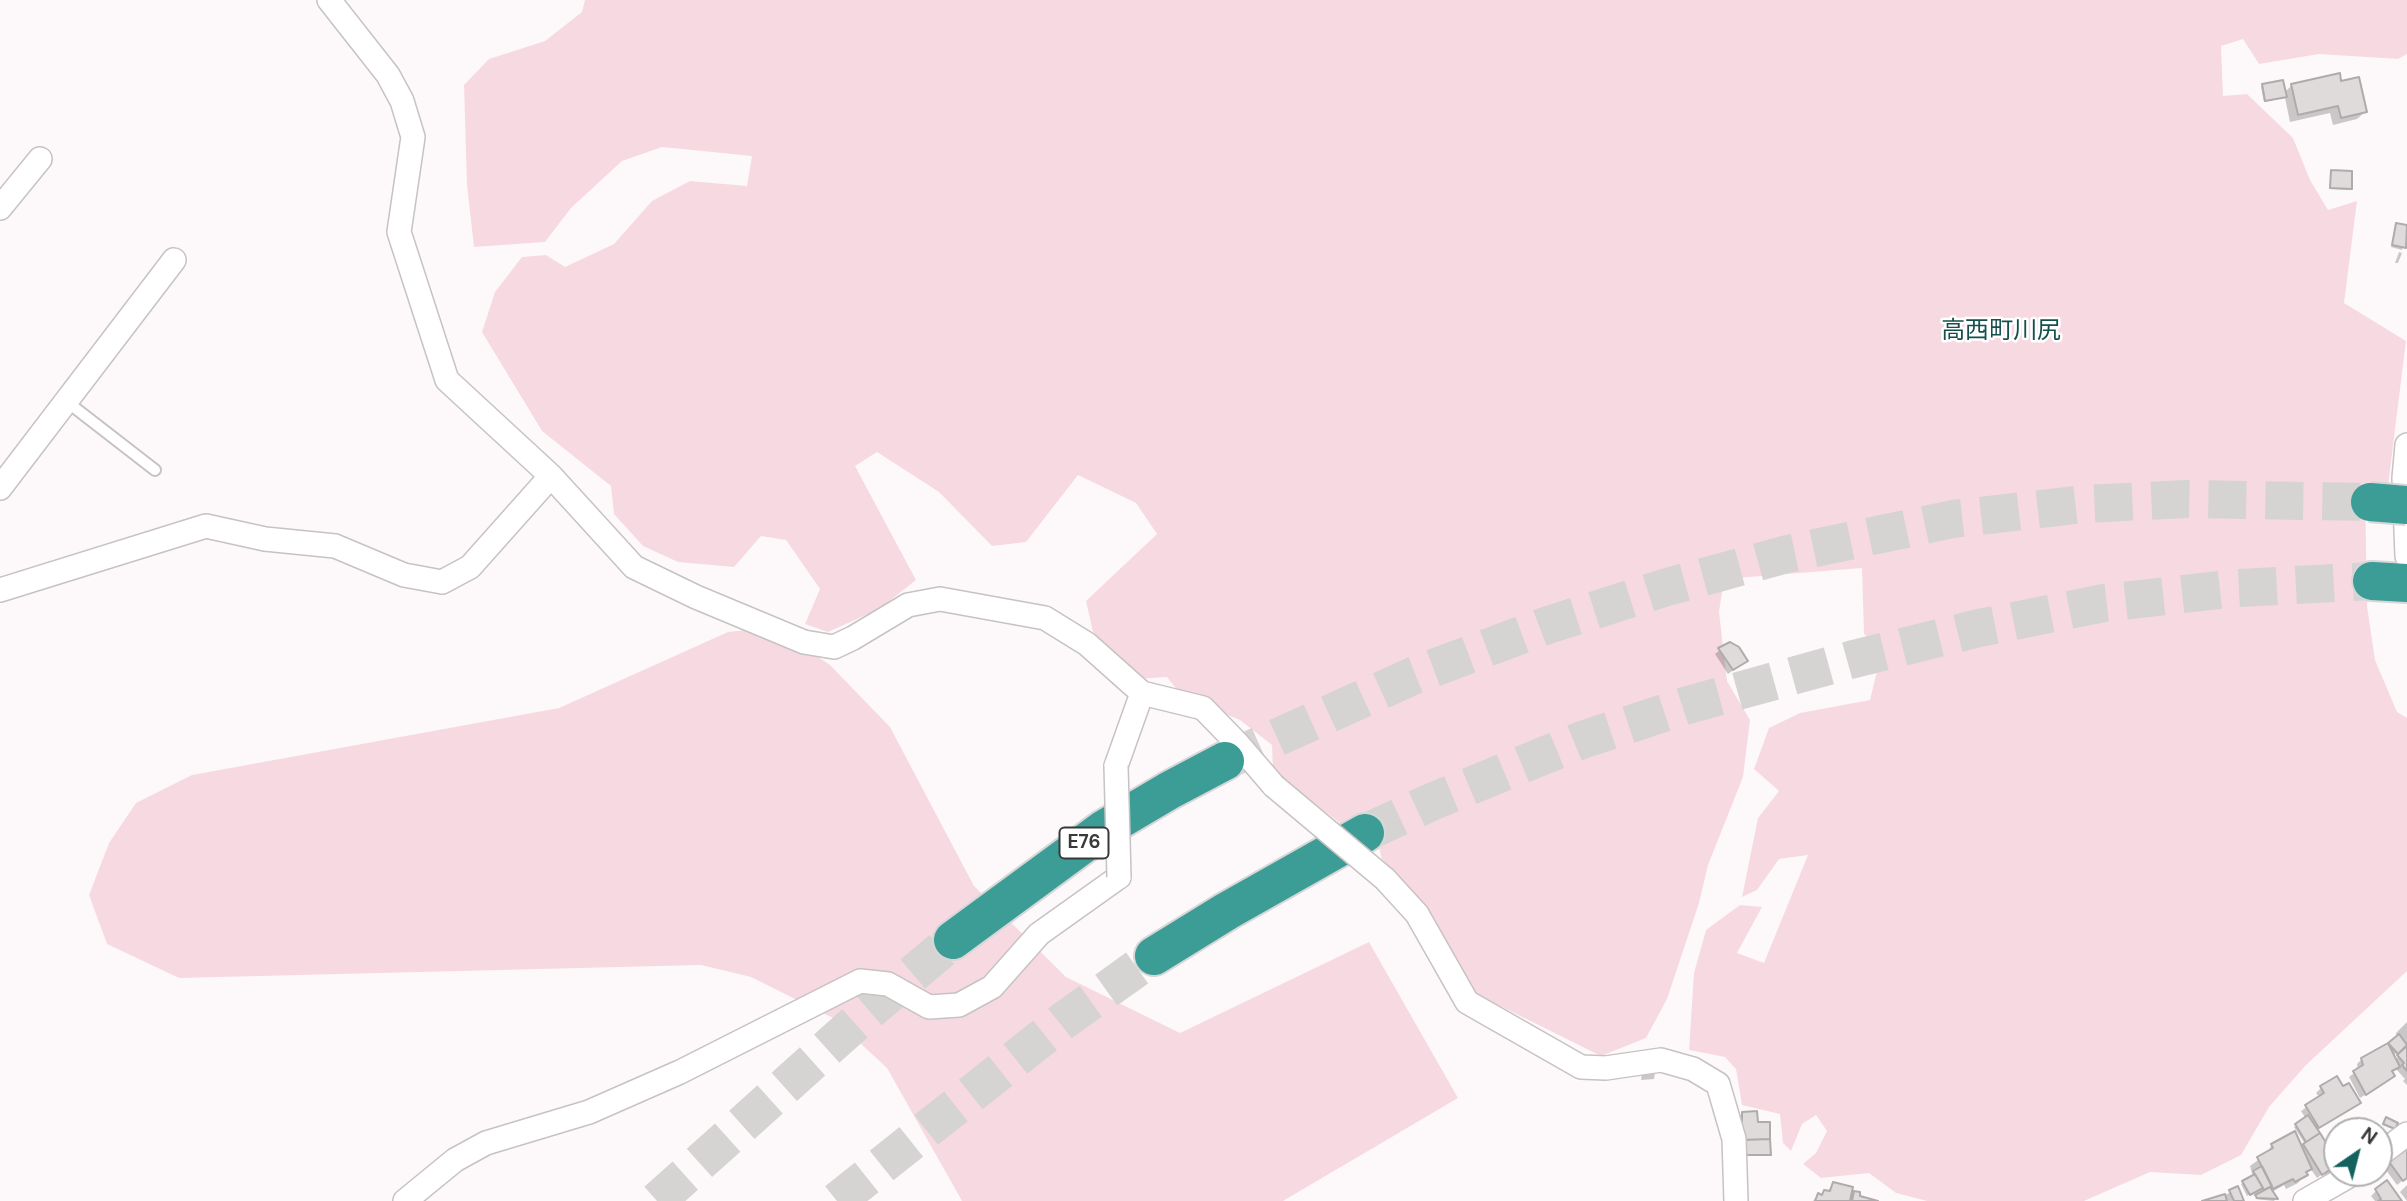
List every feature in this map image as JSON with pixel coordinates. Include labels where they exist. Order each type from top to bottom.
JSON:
[{"type":"highway","name":"E76","points":[[953,940],[1104,829],[1225,761]]},
{"type":"highway","points":[[1154,956],[1250,897],[1365,833]]},
{"type":"street","points":[[329,0],[388,75],[402,102],[412,137],[399,232],[447,380],[551,476],[634,566],[696,597],[804,642],[834,647],[908,605],[940,599],[1045,618],[1087,644],[1142,693],[1203,708],[1274,786],[1385,879],[1417,914],[1467,1002],[1581,1068],[1606,1068],[1661,1060],[1693,1069],[1718,1084],[1734,1139],[1736,1201]]},
{"type":"street","points":[[0,208],[40,159]]},
{"type":"street","points":[[0,488],[174,260]]},
{"type":"street","points":[[2407,445],[2404,478],[2407,555]]},
{"type":"street","points":[[0,590],[205,526],[265,539],[335,546],[404,575],[442,582],[470,567],[551,476]]},
{"type":"street","points":[[405,1201],[455,1160],[486,1143],[589,1112],[680,1073],[860,981],[888,984],[929,1007],[959,1005],[992,987],[1039,934],[1119,877],[1116,766],[1142,693]]},
{"type":"street","points":[[2305,1201],[2330,1187]]},
{"type":"lane","points":[[66,401],[155,470]]},
{"type":"shaded area","points":[[585,0],[2407,0],[2407,54],[2398,59],[2319,54],[2259,64],[2243,39],[2221,46],[2223,96],[2247,94],[2293,138],[2310,180],[2328,210],[2357,201],[2344,303],[2406,341],[2388,486],[2365,486],[2367,606],[2375,660],[2397,712],[2407,718],[2407,971],[2305,1066],[2269,1107],[2241,1155],[2201,1175],[2150,1172],[2084,1201],[1927,1201],[1896,1193],[1869,1173],[1821,1178],[1803,1164],[1816,1153],[1827,1131],[1816,1115],[1802,1124],[1791,1151],[1783,1143],[1780,1114],[1742,1105],[1736,1069],[1725,1057],[1689,1050],[1694,973],[1706,930],[1740,905],[1762,907],[1737,953],[1764,963],[1808,855],[1779,859],[1757,890],[1742,897],[1758,818],[1779,791],[1754,769],[1769,728],[1800,713],[1870,700],[1882,650],[1864,634],[1862,568],[1724,579],[1719,612],[1727,681],[1750,720],[1743,777],[1708,865],[1699,903],[1667,999],[1646,1038],[1601,1056],[1474,993],[1426,909],[1382,859],[1376,837],[1362,821],[1340,823],[1273,772],[1272,745],[1240,720],[1182,696],[1167,677],[1137,679],[1093,632],[1086,601],[1157,534],[1136,503],[1078,475],[1026,542],[992,546],[939,492],[877,452],[855,466],[916,580],[879,609],[828,632],[805,624],[820,589],[786,540],[761,536],[734,567],[678,562],[643,546],[614,514],[611,486],[542,431],[482,332],[495,292],[522,257],[546,255],[565,267],[614,244],[652,201],[690,181],[747,186],[752,156],[662,147],[622,161],[571,208],[545,242],[474,247],[467,185],[464,85],[489,59],[545,41],[582,12]]},
{"type":"shaded area","points":[[775,627],[830,665],[890,727],[974,886],[1066,977],[1180,1033],[1369,942],[1458,1098],[1283,1201],[962,1201],[887,1068],[833,1018],[751,977],[701,965],[179,978],[107,944],[89,895],[109,843],[136,803],[192,775],[559,708],[728,632]]},
{"type":"building","points":[[2340,73],[2341,81],[2359,77],[2367,112],[2341,118],[2338,106],[2298,115],[2291,84]]},
{"type":"building","points":[[2283,80],[2287,97],[2265,101],[2262,84]]},
{"type":"building","points":[[2331,170],[2352,171],[2352,189],[2330,188]]},
{"type":"building","points":[[2396,223],[2407,225],[2406,248],[2392,245]]},
{"type":"building","points":[[1730,642],[1739,647],[1748,661],[1733,670],[1718,648]]},
{"type":"building","points":[[2399,1034],[2407,1045],[2398,1054],[2388,1043]]},
{"type":"building","points":[[2388,1043],[2400,1067],[2392,1071],[2395,1076],[2366,1095],[2353,1071],[2363,1065],[2361,1058]]},
{"type":"building","points":[[2407,1046],[2407,1071],[2397,1055]]},
{"type":"building","points":[[2337,1076],[2343,1086],[2349,1083],[2361,1103],[2337,1117],[2323,1117],[2323,1126],[2319,1128],[2305,1105],[2324,1093],[2320,1086]]},
{"type":"building","points":[[1757,1111],[1758,1122],[1770,1122],[1770,1139],[1742,1140],[1742,1112]]},
{"type":"building","points":[[2308,1115],[2320,1133],[2306,1142],[2295,1124]]},
{"type":"building","points":[[2295,1131],[2312,1169],[2306,1172],[2308,1175],[2295,1182],[2293,1179],[2273,1189],[2257,1157],[2273,1148],[2271,1144]]},
{"type":"building","points":[[2320,1133],[2323,1138],[2322,1175],[2303,1144]]},
{"type":"building","points":[[1770,1139],[1771,1155],[1744,1155],[1743,1140]]},
{"type":"building","points":[[2407,1145],[2407,1178],[2403,1181],[2393,1167],[2393,1155]]},
{"type":"building","points":[[2262,1166],[2272,1186],[2264,1190],[2253,1171]]},
{"type":"building","points":[[2255,1174],[2263,1188],[2250,1195],[2242,1181]]},
{"type":"building","points":[[1833,1182],[1853,1187],[1850,1201],[1815,1201],[1818,1193],[1822,1195],[1824,1190],[1830,1191]]},
{"type":"building","points":[[2238,1186],[2244,1201],[2234,1201],[2229,1190]]},
{"type":"building","points":[[2270,1187],[2278,1199],[2257,1198],[2255,1195]]},
{"type":"building","points":[[2392,1187],[2402,1201],[2378,1201],[2381,1199],[2375,1189]]},
{"type":"building","points":[[1854,1191],[1860,1192],[1860,1196],[1878,1201],[1852,1201]]},
{"type":"building","points":[[2225,1194],[2227,1201],[2202,1201]]},
{"type":"tunnel","points":[[1225,761],[1415,675],[1545,626],[1667,587],[1787,554],[1953,519],[2084,504],[2186,499],[2370,502]]},
{"type":"tunnel","points":[[1365,833],[1429,803],[1582,740],[1688,705],[1850,660],[1979,628],[2104,603],[2237,588],[2372,581]]},
{"type":"tunnel","points":[[657,1201],[862,1017],[953,940]]},
{"type":"tunnel","points":[[837,1201],[1063,1021],[1154,956]]},
{"type":"district","name":"高西町川尻","points":[[2001,332]]}]
